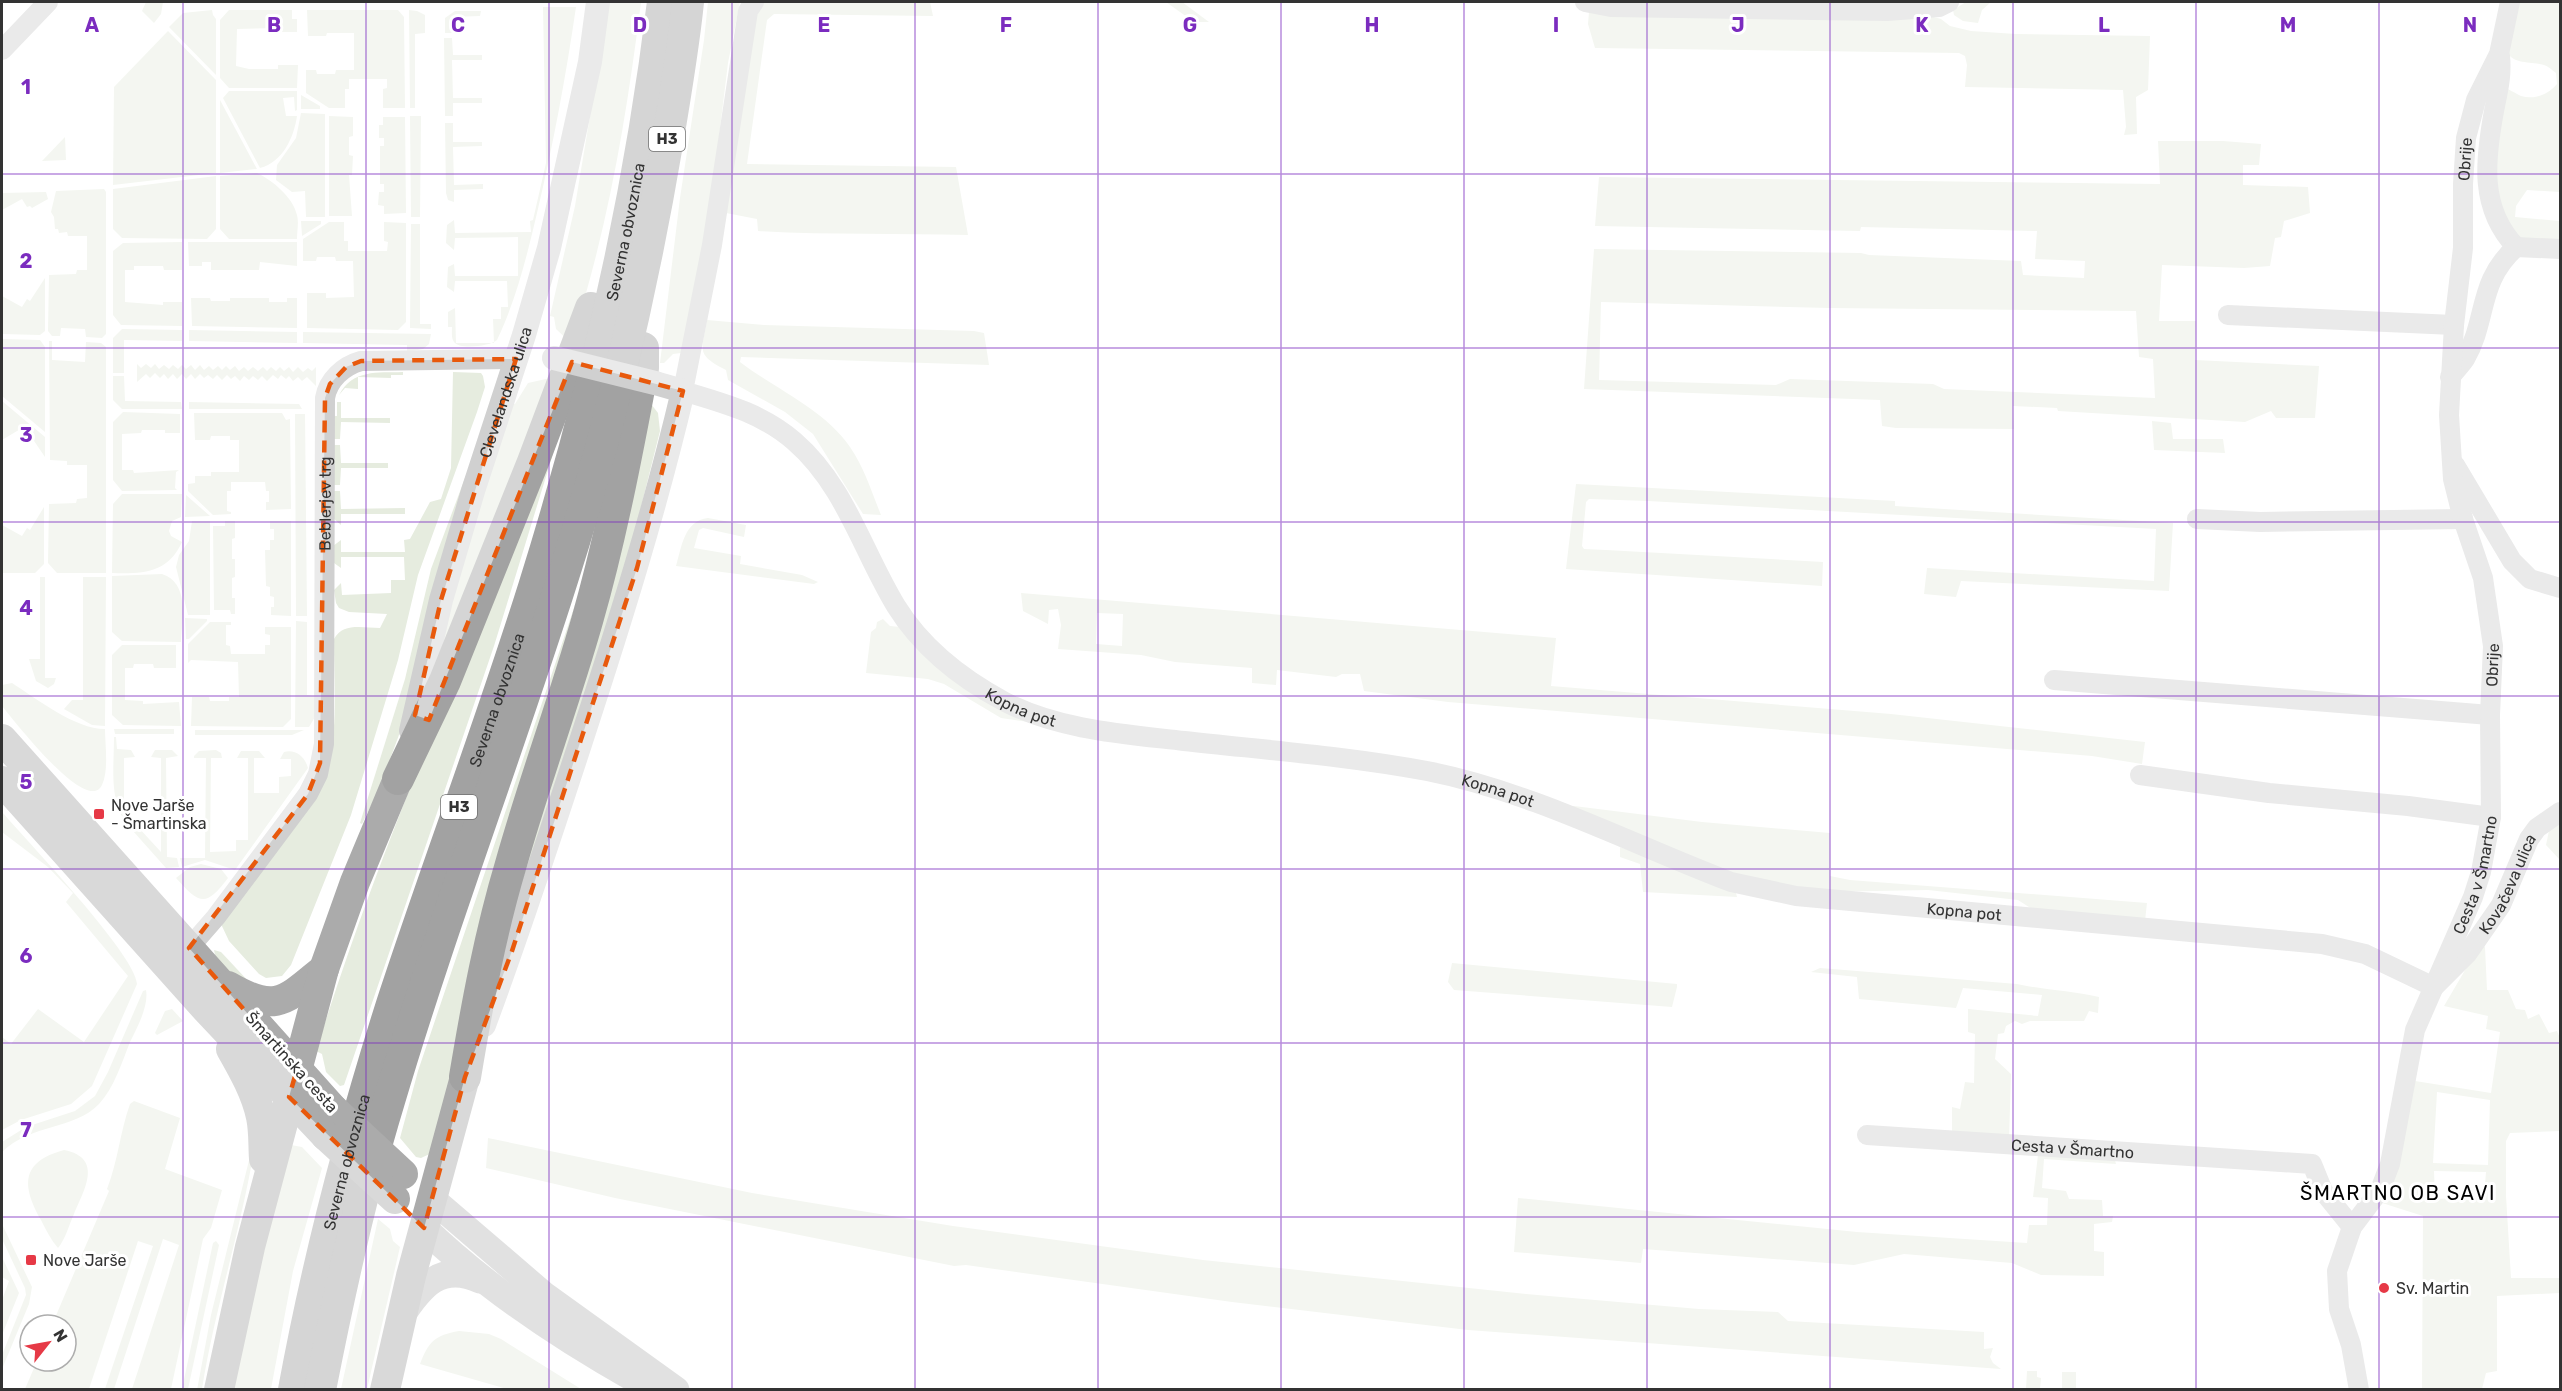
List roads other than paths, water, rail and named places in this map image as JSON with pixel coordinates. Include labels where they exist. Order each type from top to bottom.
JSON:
[{"type":"highway","name":"Severna obvoznica","points":[[294,1389],[320,1267],[365,1092],[392,1004],[537,577],[578,436],[608,317],[627,225],[653,91],[663,2]]},
{"type":"highway","name":"Severna obvoznica","points":[[320,1389],[347,1261],[387,1105],[562,579],[599,454],[626,351],[642,277],[682,57],[688,2]]},
{"type":"highway","points":[[398,779],[445,681],[533,462],[591,306],[627,225]]},
{"type":"highway","points":[[465,1077],[479,992],[493,928],[607,550],[643,368],[642,277]]},
{"type":"main road","name":"Šmartinska cesta","points":[[2,739],[213,975],[293,1083],[330,1123],[399,1187],[424,1228],[485,1282],[579,1347],[653,1389]]},
{"type":"main road","points":[[219,1389],[236,1304],[266,1180],[324,969],[355,882],[398,779]]},
{"type":"main road","name":"Šmartinska cesta","points":[[2,781],[207,1010],[293,1083]]},
{"type":"main road","points":[[213,975],[242,995],[255,1001],[267,1002],[290,996],[324,969]]},
{"type":"main road","points":[[207,1010],[234,1054],[256,1100],[263,1128],[266,1180]]},
{"type":"main road","points":[[385,1389],[424,1228],[465,1077]]},
{"type":"main road","name":"Šmartinska cesta","points":[[399,1187],[432,1199],[544,1294],[676,1389]]},
{"type":"main road","points":[[401,1318],[414,1297],[428,1284],[444,1275],[462,1274],[485,1282]]},
{"type":"street","points":[[2,50],[48,2]]},
{"type":"street","name":"Clevelandska ulica","points":[[398,779],[441,600],[549,248],[590,62],[598,2]]},
{"type":"street","points":[[465,1077],[512,951],[637,568],[683,391],[712,245],[748,11],[754,2]]},
{"type":"street","points":[[1585,2],[1611,8],[1887,11],[1944,4]]},
{"type":"street","name":"Obrije","points":[[2491,817],[2490,715],[2493,646],[2483,578],[2452,479],[2448,415],[2454,325],[2463,248],[2466,138],[2476,100],[2499,54],[2510,2]]},
{"type":"street","points":[[2499,54],[2500,84],[2486,170],[2487,188],[2491,209],[2498,223],[2516,247]]},
{"type":"street","points":[[2450,377],[2465,359],[2489,282],[2504,258],[2516,247],[2560,249]]},
{"type":"street","points":[[2228,315],[2454,325]]},
{"type":"street","name":"Beblerjev trg","points":[[189,948],[222,909],[308,794],[321,763],[324,744],[325,398],[330,384],[346,366],[361,361],[554,358],[683,391]]},
{"type":"street","name":"Kopna pot","points":[[683,391],[741,408],[758,416],[792,439],[833,485],[898,609],[931,648],[959,675],[1007,703],[1050,720],[1109,733],[1367,761],[1468,780],[1546,807],[1731,882],[1796,896],[2312,943],[2364,954],[2434,987]]},
{"type":"street","points":[[2452,460],[2512,561],[2530,579],[2560,587]]},
{"type":"street","points":[[2197,519],[2260,522],[2463,519]]},
{"type":"street","points":[[2054,680],[2490,715]]},
{"type":"street","name":"Cesta v Šmartno","points":[[2140,775],[2269,793],[2408,806],[2491,817],[2476,888],[2415,1030],[2390,1164],[2380,1190],[2352,1227],[2337,1271],[2339,1309],[2351,1346],[2359,1389]]},
{"type":"street","name":"Kovačeva ulica","points":[[2434,987],[2467,954],[2501,905],[2529,839],[2537,828],[2560,812]]},
{"type":"street","name":"Cesta v Šmartno","points":[[1867,1135],[2312,1164],[2324,1191],[2352,1227]]},
{"type":"place","name":"Nove Jarše - Šmartinska","points":[[99,814]]},
{"type":"place","name":"Nove Jarše","points":[[31,1260]]},
{"type":"place","name":"Sv. Martin","points":[[2384,1288]]},
{"type":"district","name":"ŠMARTNO OB SAVI","points":[[2398,1193]]}]
